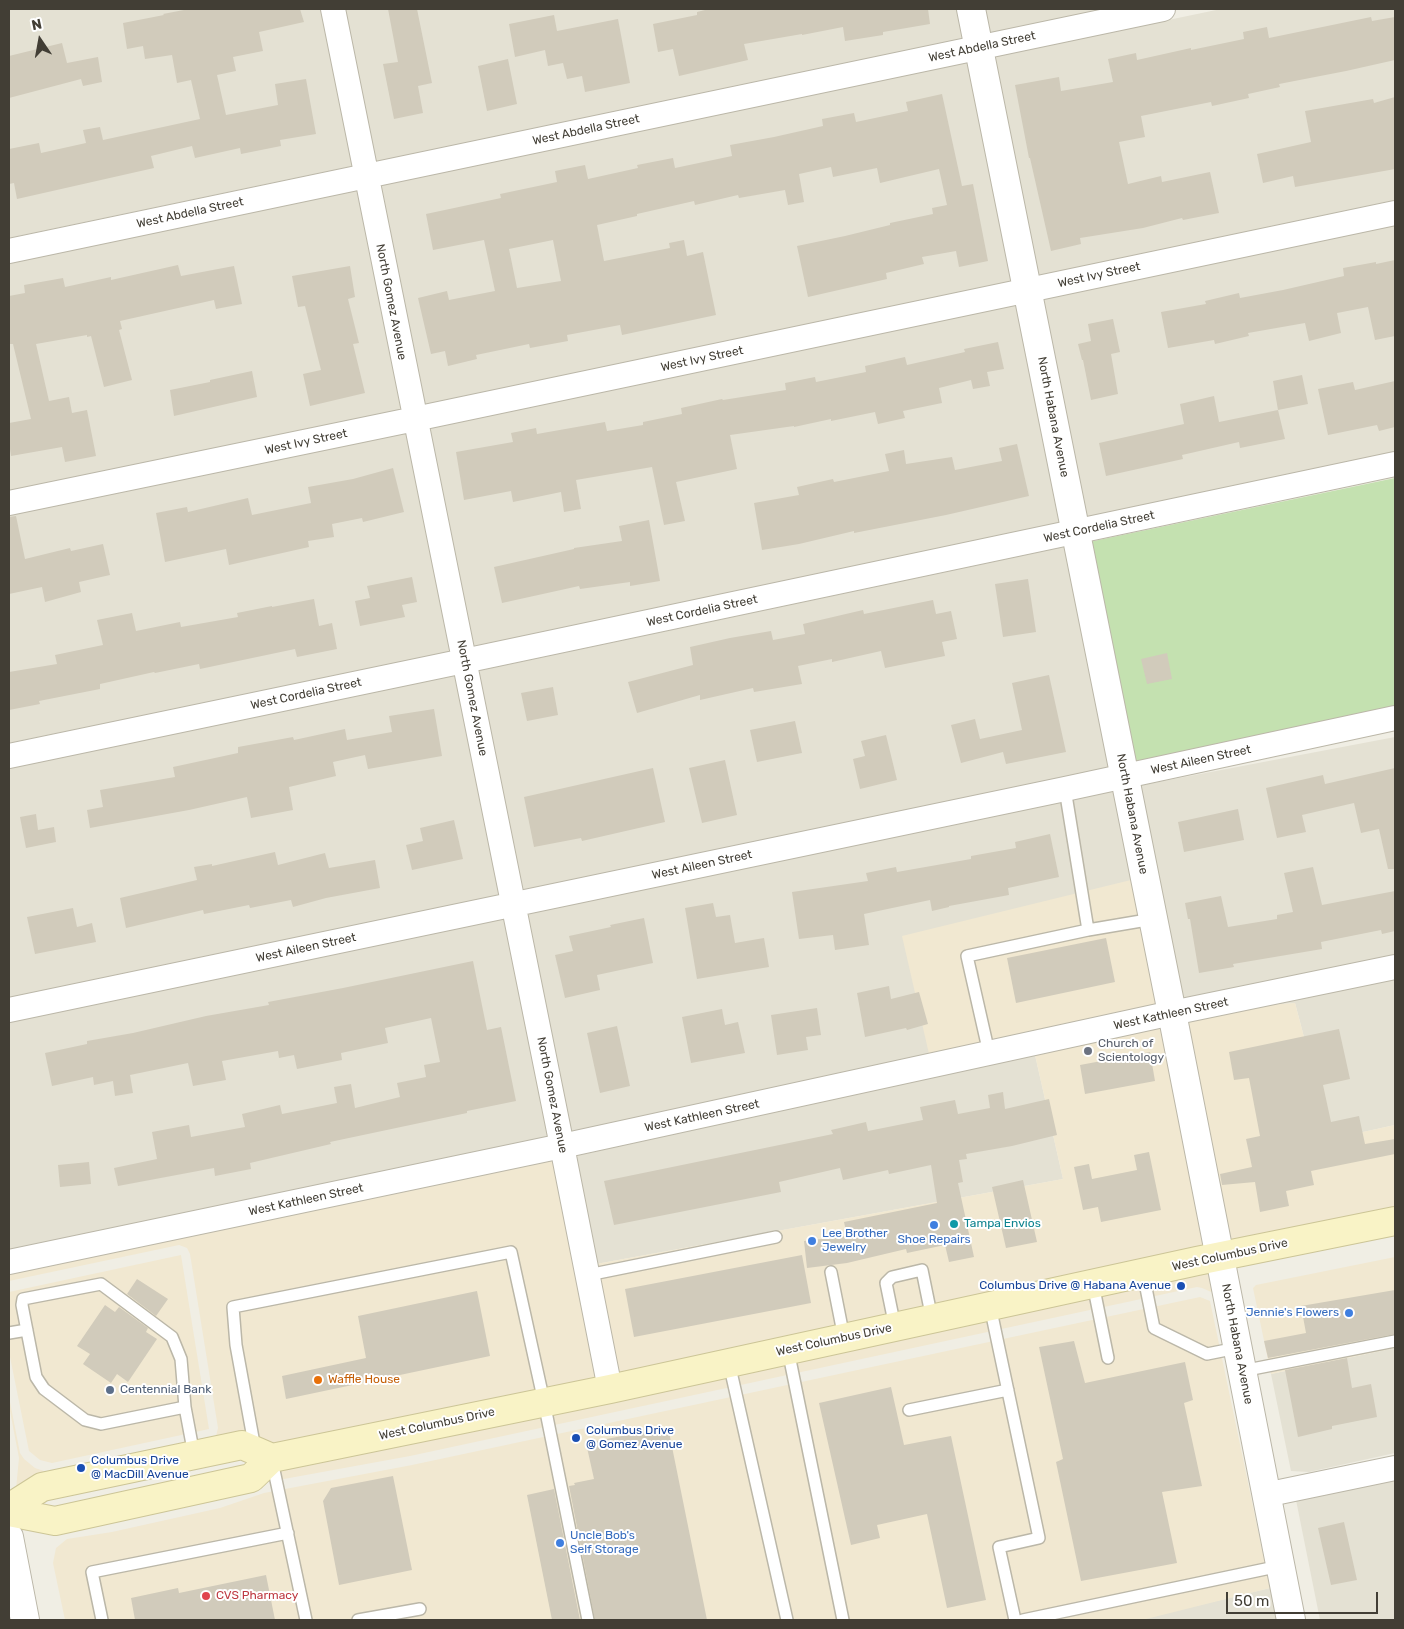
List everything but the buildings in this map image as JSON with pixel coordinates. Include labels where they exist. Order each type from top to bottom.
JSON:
[{"type":"main road","name":"West Columbus Drive","points":[[9,1508],[42,1487],[242,1445],[264,1454],[544,1402],[1220,1256],[1395,1221]]},
{"type":"main road","points":[[9,1512],[55,1521],[251,1478],[264,1454]]},
{"type":"street","name":"North Gomez Avenue","points":[[332,9],[610,1388]]},
{"type":"street","name":"North Habana Avenue","points":[[971,9],[1154,919],[1265,1495],[1291,1620]]},
{"type":"street","name":"West Abdella Street","points":[[9,250],[1163,9]]},
{"type":"street","name":"West Ivy Street","points":[[9,503],[1395,212]]},
{"type":"street","name":"West Cordelia Street","points":[[9,756],[1395,464]]},
{"type":"street","name":"West Aileen Street","points":[[9,1010],[1395,718]]},
{"type":"street","name":"West Kathleen Street","points":[[9,1262],[562,1146],[1172,1013],[1395,967]]},
{"type":"street","points":[[1265,1495],[1395,1468]]},
{"type":"street","points":[[9,1537],[25,1620]]},
{"type":"lane","points":[[1065,789],[1088,930]]},
{"type":"lane","points":[[989,1053],[967,956],[1088,930],[1154,919]]},
{"type":"lane","points":[[588,1276],[776,1237]]},
{"type":"lane","points":[[306,1620],[288,1533],[264,1454],[236,1345],[234,1307],[512,1252],[588,1620]]},
{"type":"lane","points":[[895,1327],[886,1283],[892,1276],[922,1270],[932,1319]]},
{"type":"lane","points":[[831,1272],[844,1338]]},
{"type":"lane","points":[[1143,1273],[1154,1328],[1207,1354],[1240,1360],[1395,1341]]},
{"type":"lane","points":[[186,1407],[101,1424],[85,1420],[44,1389],[36,1377],[22,1304],[23,1300],[101,1284],[172,1337],[181,1359],[194,1455]]},
{"type":"lane","points":[[1093,1284],[1108,1358]]},
{"type":"lane","points":[[990,1306],[1039,1538],[999,1546],[1015,1620]]},
{"type":"lane","points":[[9,1333],[27,1330]]},
{"type":"lane","points":[[788,1350],[842,1620]]},
{"type":"lane","points":[[729,1363],[788,1620]]},
{"type":"lane","points":[[909,1410],[1008,1390]]},
{"type":"lane","points":[[102,1620],[92,1572],[288,1533]]},
{"type":"lane","points":[[1023,1620],[1280,1566]]},
{"type":"lane","points":[[358,1620],[420,1609]]},
{"type":"shaded area","points":[[322,9],[353,166],[9,238],[9,10]]},
{"type":"shaded area","points":[[343,9],[960,9],[966,38],[374,162]]},
{"type":"shaded area","points":[[982,9],[1105,9],[987,34]]},
{"type":"shaded area","points":[[1221,9],[1395,9],[1395,200],[1036,277],[991,57]]},
{"type":"shaded area","points":[[971,61],[1015,281],[423,406],[378,185]]},
{"type":"shaded area","points":[[358,190],[402,410],[9,491],[9,263]]},
{"type":"shaded area","points":[[1395,225],[1395,452],[1084,519],[1040,300]]},
{"type":"shaded area","points":[[1020,304],[1063,523],[472,647],[427,429]]},
{"type":"shaded area","points":[[407,433],[452,652],[9,743],[9,515]]},
{"type":"shaded area","points":[[1068,546],[1112,767],[521,891],[477,671]]},
{"type":"shaded area","points":[[457,675],[501,895],[9,998],[9,768]]},
{"type":"shaded area","points":[[1395,737],[1395,955],[1180,1000],[1137,786]]},
{"type":"shaded area","points":[[1117,790],[1135,879],[929,1054],[570,1133],[526,914]]},
{"type":"shaded area","points":[[1135,879],[1160,1004],[929,1054],[902,936]]},
{"type":"shaded area","points":[[506,918],[550,1137],[9,1250],[9,1022]]},
{"type":"shaded area","points":[[1395,979],[1395,1125],[1331,1139],[1295,1003],[1268,1005]]},
{"type":"shaded area","points":[[1295,1003],[1331,1139],[1395,1125],[1395,1209],[1228,1243],[1185,1023],[1268,1005]]},
{"type":"shaded area","points":[[1165,1027],[1207,1247],[618,1375],[596,1264],[1063,1179],[1035,1055]]},
{"type":"shaded area","points":[[1035,1055],[1063,1179],[596,1264],[575,1156]]},
{"type":"shaded area","points":[[554,1160],[597,1379],[275,1445],[272,1442],[269,1444],[212,1439],[216,1436],[218,1428],[190,1254],[187,1248],[179,1245],[9,1281],[9,1274]]},
{"type":"shaded area","name":"Centennial Bank","points":[[181,1255],[209,1429],[52,1463],[40,1460],[29,1451],[9,1352],[9,1292]]},
{"type":"shaded area","points":[[1395,1257],[1395,1348],[1271,1374],[1253,1288],[1256,1285]]},
{"type":"shaded area","points":[[1212,1270],[1216,1294],[1197,1287],[410,1456],[262,1483],[280,1468]]},
{"type":"shaded area","points":[[1200,1297],[1210,1301],[1270,1588],[1142,1620],[65,1620],[53,1563],[56,1548],[67,1539],[112,1532],[220,1508],[264,1493],[412,1465]]},
{"type":"shaded area","points":[[1395,1348],[1395,1453],[1309,1472],[1291,1471],[1271,1374]]},
{"type":"shaded area","points":[[9,1397],[20,1453],[35,1468],[50,1473],[16,1489],[19,1458]]},
{"type":"shaded area","points":[[1395,1476],[1395,1620],[1320,1620],[1296,1500]]},
{"type":"shaded area","points":[[1270,1588],[1277,1620],[1141,1619]]},
{"type":"green space","points":[[1395,478],[1395,706],[1133,763],[1089,542]]},
{"type":"place","name":"Church of Scientology","points":[[1088,1051]]},
{"type":"place","name":"Tampa Envios","points":[[954,1224]]},
{"type":"place","name":"Shoe Repairs","points":[[934,1225]]},
{"type":"place","name":"Lee Brother Jewelry","points":[[812,1241]]},
{"type":"place","name":"Columbus Drive @ Habana Avenue","points":[[1181,1286]]},
{"type":"place","name":"Jennie's Flowers","points":[[1349,1313]]},
{"type":"place","name":"Waffle House","points":[[318,1380]]},
{"type":"place","name":"Centennial Bank","points":[[110,1390]]},
{"type":"place","name":"Columbus Drive @ Gomez Avenue","points":[[576,1438]]},
{"type":"place","name":"Columbus Drive @ MacDill Avenue","points":[[81,1468]]},
{"type":"place","name":"Uncle Bob's Self Storage","points":[[560,1543]]},
{"type":"place","name":"CVS Pharmacy","points":[[206,1596]]}]
